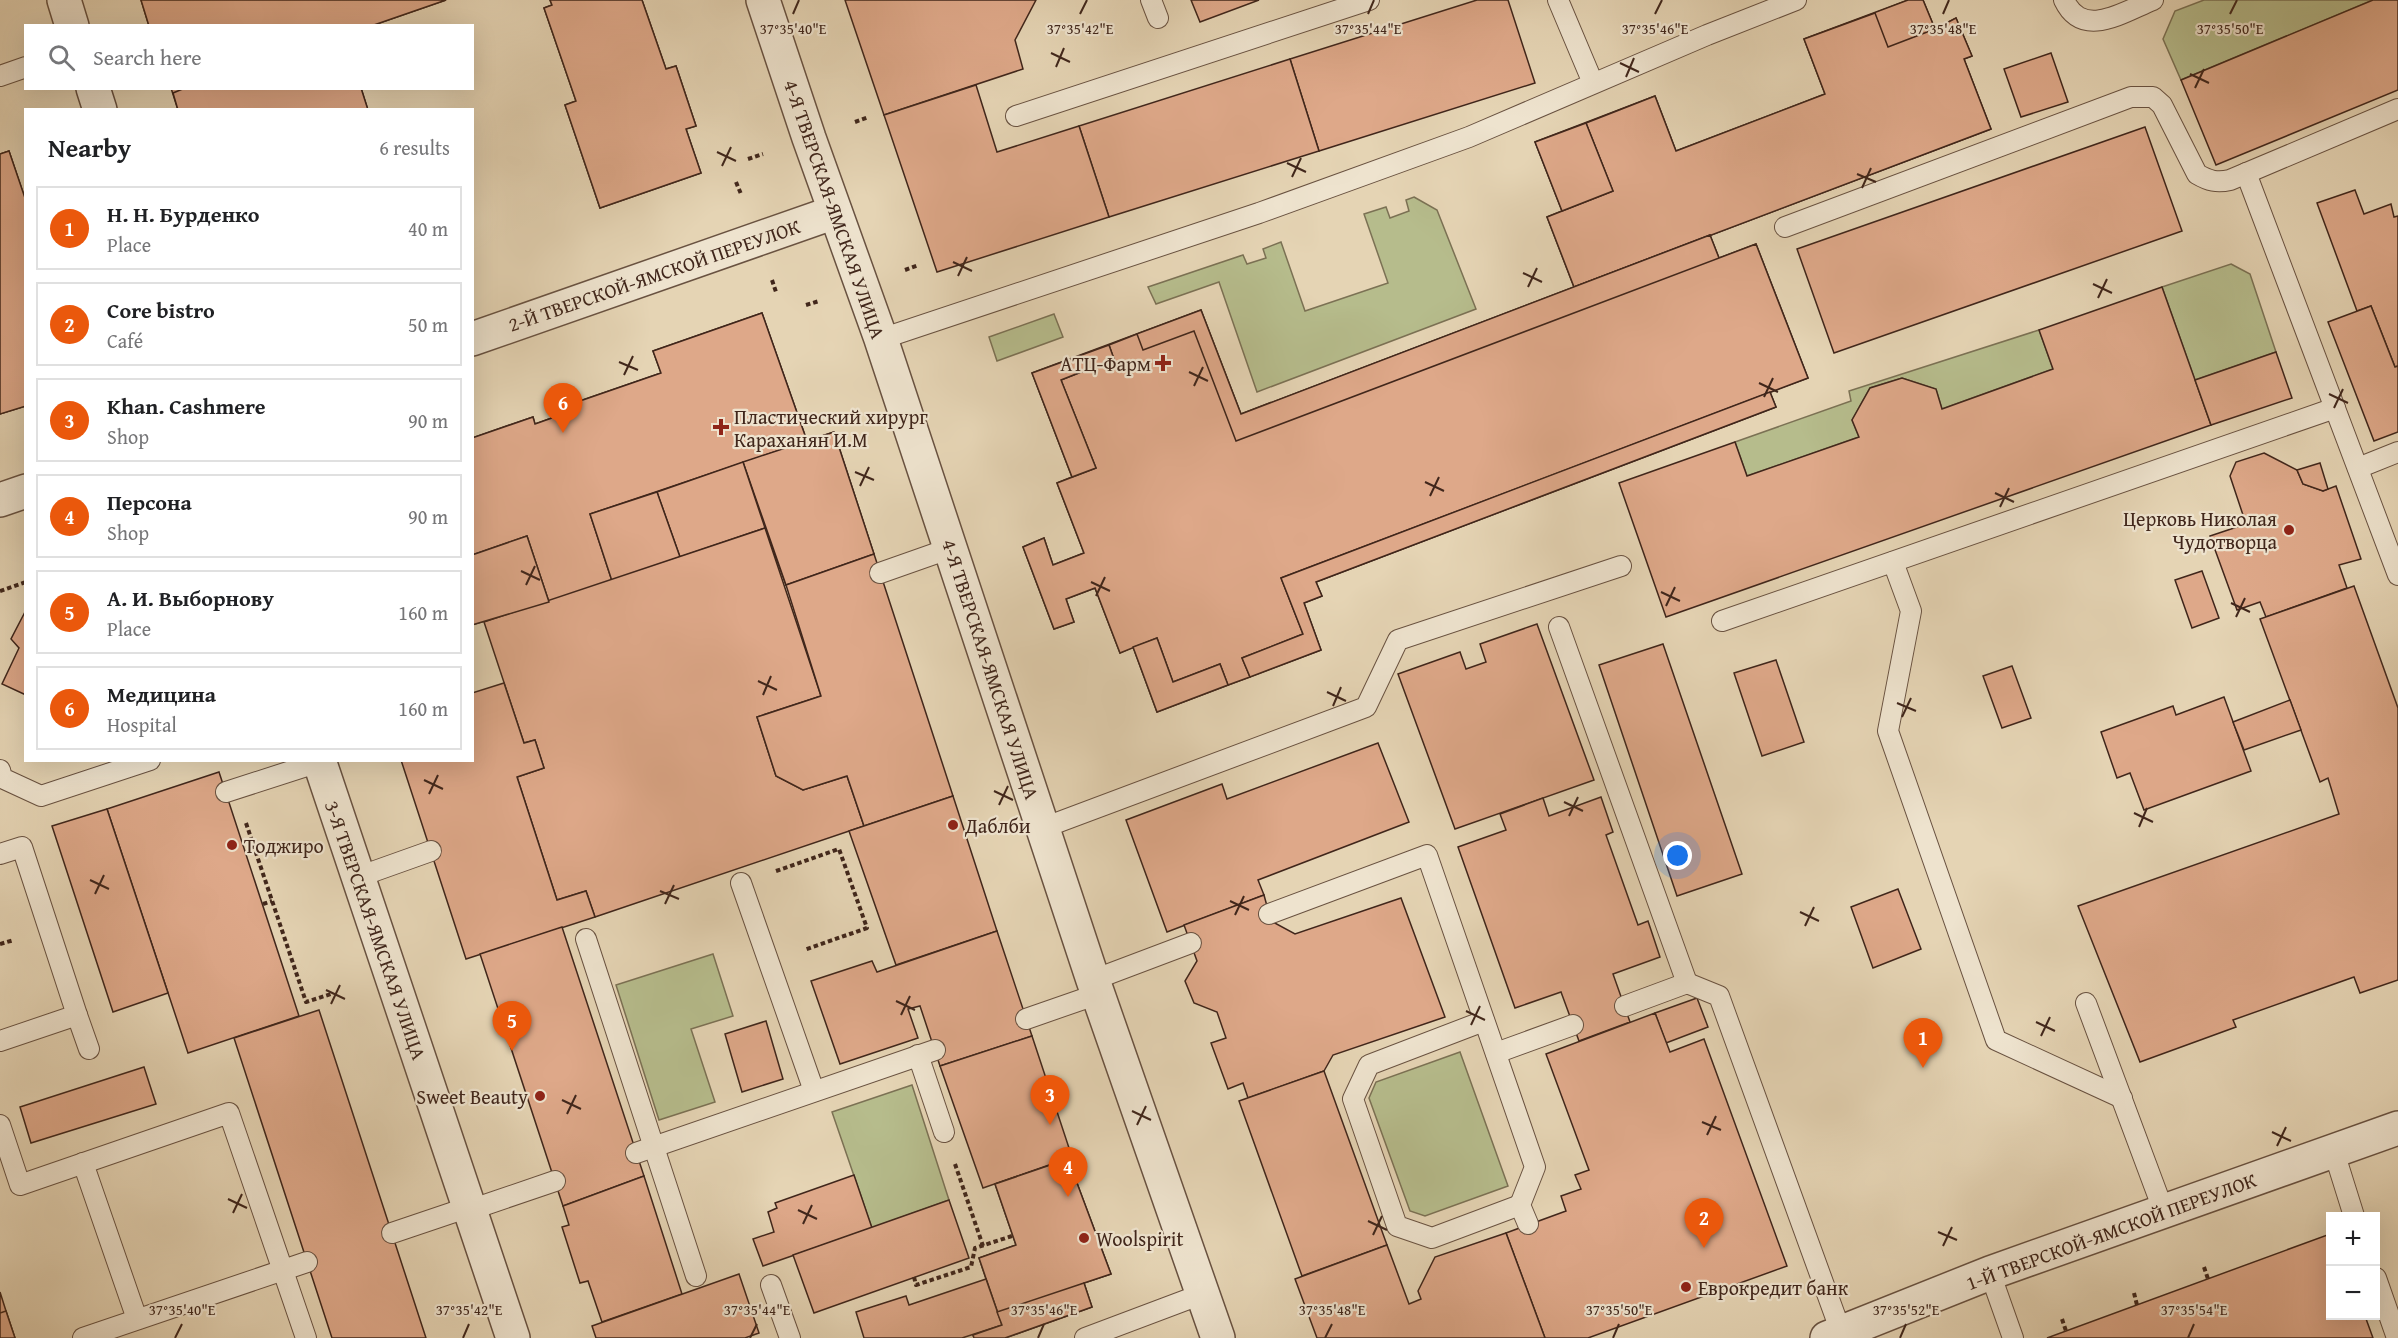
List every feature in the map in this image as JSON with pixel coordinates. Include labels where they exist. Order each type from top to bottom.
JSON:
[{"type":"street","points":[[64,0],[71,24]]},
{"type":"street","name":"4-Я ТВЕРСКАЯ-ЯМСКАЯ УЛИЦА","points":[[763,0],[881,339],[1096,987],[1218,1338]]},
{"type":"street","points":[[94,90],[99,108]]},
{"type":"street","name":"2-Й ТВЕРСКОЙ-ЯМСКОЙ ПЕРЕУЛОК","points":[[474,338],[835,212]]},
{"type":"street","points":[[0,500],[24,492]]},
{"type":"street","name":"3-Я ТВЕРСКАЯ-ЯМСКАЯ УЛИЦА","points":[[319,762],[513,1338]]},
{"type":"street","name":"1-Й ТВЕРСКОЙ-ЯМСКОЙ ПЕРЕУЛОК","points":[[1834,1335],[1990,1274],[2398,1128]]},
{"type":"lane","points":[[1016,116],[1370,0]]},
{"type":"lane","points":[[1558,0],[1593,83]]},
{"type":"lane","points":[[881,339],[1270,209],[1469,137],[1593,83],[1796,0]]},
{"type":"lane","points":[[2064,0],[2071,12],[2081,20],[2093,22],[2104,20],[2152,0]]},
{"type":"lane","points":[[0,76],[24,68]]},
{"type":"lane","points":[[1785,227],[2131,97],[2153,98],[2162,105],[2197,174],[2207,180],[2219,182],[2230,180],[2398,109]]},
{"type":"lane","points":[[2246,173],[2398,574]]},
{"type":"lane","points":[[1722,621],[2335,408]]},
{"type":"lane","points":[[2358,468],[2398,452]]},
{"type":"lane","points":[[880,573],[951,548]]},
{"type":"lane","points":[[1893,562],[1911,611],[1888,731],[1996,1040],[2122,1098]]},
{"type":"lane","points":[[1043,828],[1366,707],[1398,640],[1621,566]]},
{"type":"lane","points":[[1559,627],[1687,983]]},
{"type":"lane","points":[[0,770],[3,778],[41,796],[144,762]]},
{"type":"lane","points":[[230,791],[316,762]]},
{"type":"lane","points":[[0,854],[22,847],[89,1049]]},
{"type":"lane","points":[[358,877],[430,851]]},
{"type":"lane","points":[[1269,914],[1426,855],[1535,1167],[1520,1205],[1528,1224]]},
{"type":"lane","points":[[741,883],[814,1091]]},
{"type":"lane","points":[[586,939],[645,1150],[696,1276]]},
{"type":"lane","points":[[1026,1019],[1191,943]]},
{"type":"lane","points":[[1625,1006],[1687,983],[1719,996],[1834,1335]]},
{"type":"lane","points":[[2086,1003],[2164,1212]]},
{"type":"lane","points":[[0,1041],[77,1015]]},
{"type":"lane","points":[[1484,1021],[1369,1065],[1353,1099],[1397,1226],[1432,1238],[1520,1205]]},
{"type":"lane","points":[[1496,1053],[1573,1025]]},
{"type":"lane","points":[[645,1150],[927,1053],[944,1132]]},
{"type":"lane","points":[[0,1125],[20,1185],[229,1113],[306,1338]]},
{"type":"lane","points":[[2334,1152],[2353,1212]]},
{"type":"lane","points":[[83,1163],[137,1319]]},
{"type":"lane","points":[[392,1233],[555,1181]]},
{"type":"lane","points":[[83,1338],[307,1262]]},
{"type":"lane","points":[[1990,1274],[2013,1338]]},
{"type":"lane","points":[[771,1285],[790,1338]]},
{"type":"lane","points":[[2380,1289],[2397,1338]]},
{"type":"lane","points":[[1085,1338],[1202,1294]]},
{"type":"path","points":[[855,122],[868,117]]},
{"type":"path","points":[[748,159],[763,154]]},
{"type":"path","points":[[736,182],[741,194]]},
{"type":"path","points":[[905,270],[919,266]]},
{"type":"path","points":[[772,279],[776,292]]},
{"type":"path","points":[[806,305],[819,301]]},
{"type":"path","points":[[0,591],[24,583]]},
{"type":"path","points":[[230,791],[272,901],[306,1002],[331,994]]},
{"type":"path","points":[[741,883],[839,849],[867,928],[769,962]]},
{"type":"path","points":[[262,904],[272,901]]},
{"type":"path","points":[[944,1132],[983,1246]]},
{"type":"path","points":[[914,1278],[916,1285],[971,1267],[975,1248],[1012,1236]]},
{"type":"path","points":[[2205,1267],[2208,1279]]},
{"type":"path","points":[[2134,1293],[2137,1305]]},
{"type":"path","points":[[2062,1319],[2066,1331]]},
{"type":"green space","points":[[2204,0],[2373,0],[2181,80],[2163,39],[2175,11]]},
{"type":"green space","points":[[1414,197],[1437,210],[1476,309],[1257,392],[1219,282],[1156,304],[1148,287],[1243,255],[1247,264],[1266,258],[1263,249],[1281,242],[1305,311],[1388,283],[1364,214],[1386,207],[1390,218],[1409,211],[1406,200]]},
{"type":"green space","points":[[2231,264],[2250,274],[2276,352],[2195,380],[2162,287]]},
{"type":"green space","points":[[1054,314],[1063,337],[997,361],[989,337]]},
{"type":"green space","points":[[2039,330],[2053,369],[1942,409],[1936,389],[1902,378],[1870,388],[1852,420],[1859,437],[1747,476],[1735,442],[1851,401],[1849,391]]},
{"type":"green space","points":[[713,954],[733,1016],[691,1029],[715,1102],[659,1120],[616,985]]},
{"type":"green space","points":[[1460,1052],[1508,1186],[1425,1216],[1410,1211],[1369,1098],[1376,1082]]},
{"type":"green space","points":[[912,1085],[949,1200],[872,1228],[832,1112]]},
{"type":"building","points":[[141,0],[446,0],[377,24],[148,24]]},
{"type":"building","points":[[141,0],[446,0],[377,24],[148,24]]},
{"type":"building","points":[[550,0],[642,0],[666,69],[676,66],[696,126],[686,129],[701,173],[600,208],[565,105],[576,101],[544,8],[552,5]]},
{"type":"building","points":[[550,0],[642,0],[666,69],[676,66],[696,126],[686,129],[701,173],[600,208],[565,105],[576,101],[544,8],[552,5]]},
{"type":"building","points":[[845,0],[1036,0],[1015,40],[1023,69],[884,115]]},
{"type":"building","points":[[1191,0],[1259,0],[1200,22]]},
{"type":"building","points":[[1477,0],[1508,0],[1535,83],[1319,151],[1290,59]]},
{"type":"building","points":[[1908,0],[1923,0],[1935,29],[1888,47],[1875,13]]},
{"type":"building","points":[[1908,0],[1923,0],[1935,29],[1956,18],[1972,56],[1964,59],[1991,129],[1574,287],[1547,217],[1562,211],[1535,142],[1655,96],[1676,151],[1825,94],[1804,39]]},
{"type":"building","points":[[2373,0],[2398,0],[2398,90],[2216,165],[2181,80]]},
{"type":"building","points":[[1875,13],[1888,47],[1935,29],[1956,18],[1972,56],[1964,59],[1991,129],[1574,287],[1547,217],[1613,191],[1586,123],[1655,96],[1676,151],[1825,94],[1804,39]]},
{"type":"building","points":[[2051,53],[2068,102],[2021,117],[2004,69]]},
{"type":"building","points":[[1290,59],[1319,151],[1109,217],[1079,126]]},
{"type":"building","points":[[976,85],[997,152],[1079,126],[1109,217],[937,272],[884,115]]},
{"type":"building","points":[[172,90],[362,90],[367,108],[177,108]]},
{"type":"building","points":[[180,90],[362,90],[367,108],[177,108],[173,93]]},
{"type":"building","points":[[1586,123],[1613,191],[1562,211],[1535,142]]},
{"type":"building","points":[[2145,127],[2182,231],[1834,353],[1797,249]]},
{"type":"building","points":[[9,151],[24,195],[24,407],[0,414],[0,154]]},
{"type":"building","points":[[9,151],[24,195],[24,407],[0,414],[0,154]]},
{"type":"building","points":[[2355,190],[2364,214],[2391,204],[2394,217],[2398,216],[2398,366],[2395,367],[2371,306],[2357,311],[2317,203]]},
{"type":"building","points":[[1710,235],[1719,258],[1236,441],[1194,331],[1143,350],[1137,334],[1201,310],[1241,414]]},
{"type":"building","points":[[1710,235],[1719,258],[1756,244],[1808,378],[1770,392],[1776,407],[1316,582],[1322,596],[1304,603],[1321,650],[1157,712],[1133,647],[1120,653],[1095,588],[1066,599],[1074,622],[1054,629],[1023,547],[1044,538],[1053,565],[1084,553],[1057,483],[1072,477],[1032,373],[1201,310],[1241,414]]},
{"type":"building","points":[[1756,244],[1808,378],[1281,578],[1303,634],[1242,658],[1250,677],[1228,685],[1220,664],[1173,682],[1157,638],[1120,653],[1095,588],[1066,599],[1074,622],[1054,629],[1023,547],[1044,538],[1053,565],[1084,553],[1057,483],[1096,468],[1061,380],[1114,359],[1109,345],[1137,334],[1143,350],[1194,331],[1236,441]]},
{"type":"building","points":[[2162,287],[2211,425],[1666,617],[1619,483],[1735,442],[1747,476],[1859,437],[1852,420],[1870,388],[1902,378],[1936,389],[1942,409],[2053,369],[2039,330]]},
{"type":"building","points":[[2371,306],[2395,367],[2398,366],[2398,432],[2374,441],[2328,322]]},
{"type":"building","points":[[762,313],[807,441],[834,432],[874,554],[786,585],[765,528],[612,581],[474,624],[474,437],[533,417],[535,424],[580,408],[577,402],[661,373],[653,351]]},
{"type":"building","points":[[762,313],[807,441],[590,514],[612,581],[549,602],[527,536],[474,554],[474,437],[533,417],[535,424],[580,408],[577,402],[661,373],[653,351]]},
{"type":"building","points":[[1109,345],[1114,359],[1061,380],[1096,468],[1072,477],[1032,373]]},
{"type":"building","points":[[2276,352],[2292,398],[2211,425],[2195,380]]},
{"type":"building","points":[[1770,392],[1776,407],[1316,582],[1322,596],[1304,603],[1321,650],[1250,677],[1242,658],[1303,634],[1281,578]]},
{"type":"building","points":[[834,432],[874,554],[786,585],[743,462]]},
{"type":"building","name":"Церковь Николая Чудотворца","points":[[2264,453],[2297,470],[2303,484],[2323,491],[2336,486],[2361,559],[2339,565],[2347,588],[2266,617],[2260,602],[2237,610],[2210,536],[2246,524],[2230,476],[2236,462]]},
{"type":"building","points":[[743,462],[765,528],[680,557],[657,492]]},
{"type":"building","points":[[2320,463],[2328,489],[2323,491],[2303,484],[2297,470]]},
{"type":"building","points":[[657,492],[680,557],[612,581],[590,514]]},
{"type":"building","points":[[765,528],[821,696],[757,717],[776,776],[803,790],[847,776],[864,826],[595,917],[586,891],[557,900],[517,777],[544,768],[535,740],[524,743],[484,622]]},
{"type":"building","points":[[527,536],[549,602],[474,624],[474,554]]},
{"type":"building","points":[[874,554],[953,796],[864,826],[847,776],[803,790],[776,776],[757,717],[821,696],[786,585]]},
{"type":"building","points":[[2202,571],[2219,618],[2192,628],[2175,580]]},
{"type":"building","points":[[2354,586],[2398,708],[2398,980],[2360,993],[2354,977],[2233,1020],[2236,1027],[2140,1062],[2078,906],[2339,814],[2328,778],[2320,782],[2260,619]]},
{"type":"building","points":[[24,614],[24,694],[2,684],[19,648],[11,639]]},
{"type":"building","points":[[1537,624],[1594,780],[1455,829],[1398,674],[1460,652],[1466,669],[1486,662],[1480,644]]},
{"type":"building","points":[[1157,638],[1173,682],[1220,664],[1228,685],[1157,712],[1133,647]]},
{"type":"building","points":[[1663,644],[1742,874],[1677,896],[1599,665]]},
{"type":"building","points":[[1776,660],[1804,742],[1762,756],[1734,673]]},
{"type":"building","points":[[2012,666],[2031,718],[2002,728],[1983,676]]},
{"type":"building","points":[[504,683],[524,743],[535,740],[544,768],[517,777],[557,900],[586,891],[595,917],[466,959],[402,762],[474,762],[474,692]]},
{"type":"building","points":[[2224,697],[2251,771],[2144,810],[2130,773],[2117,778],[2101,732],[2173,706],[2176,715]]},
{"type":"building","points":[[2290,700],[2301,730],[2244,750],[2233,722]]},
{"type":"building","points":[[1378,743],[1409,822],[1258,880],[1264,895],[1167,932],[1126,820],[1222,784],[1227,799]]},
{"type":"building","points":[[219,772],[299,1016],[188,1053],[107,809]]},
{"type":"building","points":[[953,796],[997,931],[896,965],[849,831]]},
{"type":"building","points":[[1601,797],[1613,832],[1606,835],[1638,925],[1648,921],[1660,957],[1613,974],[1630,1022],[1579,1041],[1561,992],[1515,1008],[1458,847],[1506,830],[1500,814],[1543,798],[1549,816]]},
{"type":"building","points":[[107,809],[168,993],[113,1012],[52,826]]},
{"type":"building","points":[[1898,889],[1921,949],[1873,968],[1851,907]]},
{"type":"building","points":[[1264,895],[1271,921],[1295,934],[1401,898],[1445,1017],[1333,1055],[1324,1071],[1248,1098],[1243,1083],[1228,1089],[1211,1043],[1226,1038],[1217,1012],[1194,1003],[1185,981],[1197,961],[1184,925]]},
{"type":"building","points":[[562,927],[644,1176],[563,1206],[480,954]]},
{"type":"building","points":[[997,931],[1032,1036],[940,1066],[920,1006],[908,1009],[918,1038],[840,1064],[811,981],[872,961],[877,972]]},
{"type":"building","points":[[1697,998],[1708,1027],[1666,1043],[1655,1013]]},
{"type":"building","points":[[319,1010],[426,1338],[332,1338],[234,1038]]},
{"type":"building","points":[[1655,1013],[1670,1052],[1704,1039],[1787,1266],[1588,1338],[1545,1338],[1506,1233],[1566,1211],[1561,1196],[1581,1189],[1575,1175],[1589,1170],[1546,1054]]},
{"type":"building","points":[[766,1021],[783,1079],[742,1092],[725,1034]]},
{"type":"building","points":[[1032,1036],[1072,1157],[983,1188],[940,1066]]},
{"type":"building","points":[[144,1067],[156,1104],[31,1143],[20,1107]]},
{"type":"building","points":[[1324,1071],[1387,1245],[1302,1276],[1239,1101]]},
{"type":"building","points":[[1068,1159],[1111,1274],[997,1312],[979,1258],[1016,1245],[995,1184]]},
{"type":"building","points":[[1068,1159],[1111,1274],[1084,1283],[1092,1307],[1005,1338],[974,1338],[973,1335],[1002,1325],[979,1258],[1016,1245],[995,1184]]},
{"type":"building","points":[[854,1175],[872,1228],[763,1266],[753,1239],[774,1232],[768,1212],[777,1208],[775,1203]]},
{"type":"building","points":[[644,1176],[682,1294],[602,1322],[588,1281],[580,1283],[562,1227],[569,1225],[563,1206]]},
{"type":"building","points":[[949,1200],[969,1258],[814,1313],[793,1255]]},
{"type":"building","points":[[1506,1233],[1545,1338],[1317,1338],[1295,1279],[1387,1245],[1409,1304],[1421,1299],[1418,1291],[1435,1257]]},
{"type":"building","points":[[2326,1235],[2326,1320],[2366,1320],[2373,1338],[2047,1338]]},
{"type":"building","points":[[739,1274],[759,1333],[745,1338],[596,1338],[592,1326]]},
{"type":"building","points":[[986,1279],[1002,1325],[962,1338],[864,1338],[856,1312],[906,1296],[909,1305]]},
{"type":"building","points":[[1084,1283],[1092,1307],[1005,1338],[974,1338],[973,1335],[1002,1325],[997,1312]]},
{"type":"building","points":[[0,1292],[6,1311],[15,1338],[0,1338]]},
{"type":"building","points":[[6,1311],[15,1338],[0,1338],[0,1313]]},
{"type":"place","name":"АТЦ-Фарм","points":[[1163,363]]},
{"type":"place","name":"Пластический хирург Караханян И.М","points":[[721,427]]},
{"type":"place","name":"Медицина","points":[[563,433]]},
{"type":"place","name":"Церковь Николая Чудотворца","points":[[2289,530]]},
{"type":"place","name":"Даблби","points":[[953,825]]},
{"type":"place","name":"Тоджиро","points":[[232,845]]},
{"type":"place","name":"А. И. Выборнову","points":[[512,1051]]},
{"type":"place","name":"Н. Н. Бурденко","points":[[1923,1068]]},
{"type":"place","name":"Sweet Beauty","points":[[540,1096]]},
{"type":"place","name":"Khan. Cashmere","points":[[1050,1125]]},
{"type":"place","name":"Персона","points":[[1068,1197]]},
{"type":"place","name":"Woolspirit","points":[[1084,1238]]},
{"type":"place","name":"Core bistro","points":[[1704,1248]]},
{"type":"place","name":"Еврокредит банк","points":[[1686,1287]]}]
